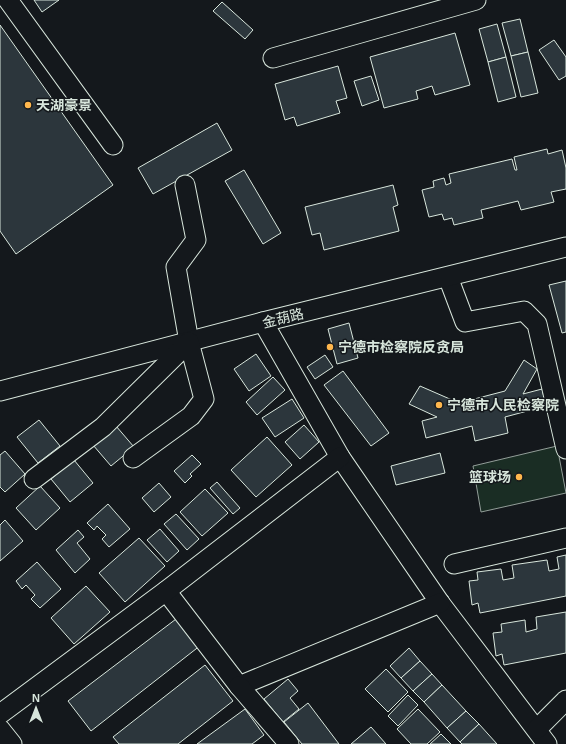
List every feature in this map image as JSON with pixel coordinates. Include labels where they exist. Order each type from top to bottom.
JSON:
[{"type":"street","points":[[8,0],[113,145]]},
{"type":"street","points":[[273,58],[476,0]]},
{"type":"street","points":[[133,458],[191,416],[204,399],[189,342],[176,267],[196,240],[185,185]]},
{"type":"street","name":"金葫路","points":[[0,391],[263,322],[566,248]]},
{"type":"street","points":[[448,277],[465,322],[524,311],[537,324],[566,449]]},
{"type":"street","points":[[263,322],[340,457],[440,603],[542,736],[566,700]]},
{"type":"street","points":[[34,479],[103,427],[189,342]]},
{"type":"street","points":[[0,714],[166,591],[340,457]]},
{"type":"street","points":[[454,564],[566,538]]},
{"type":"street","points":[[166,591],[239,686],[289,744]]},
{"type":"street","points":[[239,686],[440,603]]},
{"type":"street","points":[[0,729],[12,744]]},
{"type":"green space","name":"篮球场","points":[[557,446],[566,493],[481,512],[473,466]]},
{"type":"building","points":[[34,0],[59,0],[42,12]]},
{"type":"building","points":[[222,2],[253,30],[245,39],[213,11]]},
{"type":"building","points":[[520,19],[528,52],[511,56],[502,23]]},
{"type":"building","points":[[497,24],[506,57],[488,62],[479,29]]},
{"type":"building","name":"天湖豪景","points":[[0,25],[113,185],[16,254],[0,231]]},
{"type":"building","points":[[455,33],[470,85],[435,95],[432,86],[416,91],[418,99],[384,108],[370,57]]},
{"type":"building","points":[[554,40],[566,57],[566,76],[559,80],[539,50]]},
{"type":"building","points":[[528,52],[538,93],[521,97],[511,56]]},
{"type":"building","points":[[506,57],[516,97],[498,102],[488,62]]},
{"type":"building","points":[[338,66],[347,98],[336,101],[340,113],[297,126],[294,117],[285,120],[275,84]]},
{"type":"building","points":[[371,76],[379,100],[362,106],[354,81]]},
{"type":"building","points":[[217,123],[232,150],[153,194],[138,168]]},
{"type":"building","points":[[547,149],[548,154],[562,150],[566,168],[566,189],[551,192],[554,202],[521,210],[518,201],[481,210],[483,218],[454,225],[452,218],[444,220],[442,214],[429,217],[422,190],[434,187],[433,181],[444,178],[446,185],[451,183],[449,174],[512,159],[515,170],[517,170],[514,157]]},
{"type":"building","points":[[244,170],[281,233],[263,244],[225,181]]},
{"type":"building","points":[[393,185],[398,205],[393,207],[399,231],[324,250],[320,233],[312,235],[305,207]]},
{"type":"building","points":[[566,281],[566,332],[562,333],[549,285]]},
{"type":"building","points":[[349,323],[358,358],[337,364],[328,329]]},
{"type":"building","points":[[256,354],[271,376],[249,391],[234,369]]},
{"type":"building","points":[[325,355],[333,367],[315,379],[307,367]]},
{"type":"building","name":"宁德市人民检察院","points":[[524,360],[537,369],[523,394],[542,389],[546,406],[505,417],[508,433],[475,441],[472,426],[426,438],[422,421],[437,417],[409,404],[420,386],[459,403],[505,391]]},
{"type":"building","points":[[343,371],[389,433],[371,446],[324,385]]},
{"type":"building","points":[[273,377],[285,390],[257,415],[246,402]]},
{"type":"building","points":[[292,399],[304,418],[275,437],[262,418]]},
{"type":"building","points":[[39,420],[60,446],[38,463],[17,437]]},
{"type":"building","points":[[304,425],[319,442],[300,459],[285,442]]},
{"type":"building","points":[[116,426],[134,447],[111,466],[93,445]]},
{"type":"building","points":[[267,437],[292,465],[256,497],[231,470]]},
{"type":"building","points":[[5,451],[25,474],[5,492],[0,487],[0,455]]},
{"type":"building","points":[[440,453],[445,473],[396,485],[391,466]]},
{"type":"building","points":[[192,455],[201,464],[190,474],[192,476],[185,483],[174,471]]},
{"type":"building","points":[[74,460],[93,483],[70,502],[51,479]]},
{"type":"building","points":[[217,482],[240,508],[233,514],[210,488]]},
{"type":"building","points":[[159,483],[171,497],[154,512],[142,498]]},
{"type":"building","points":[[40,486],[60,508],[36,530],[16,508]]},
{"type":"building","points":[[205,489],[228,513],[202,536],[180,512]]},
{"type":"building","points":[[108,504],[130,529],[109,547],[102,539],[106,535],[97,526],[94,530],[87,523]]},
{"type":"building","points":[[176,514],[199,539],[187,550],[164,524]]},
{"type":"building","points":[[5,520],[23,541],[0,561],[0,525]]},
{"type":"building","points":[[160,529],[179,551],[167,562],[147,540]]},
{"type":"building","points":[[78,530],[84,537],[77,543],[90,559],[75,573],[56,550]]},
{"type":"building","points":[[139,538],[165,566],[125,602],[99,573]]},
{"type":"building","points":[[566,555],[566,596],[480,613],[478,603],[472,605],[469,581],[478,580],[477,572],[501,569],[503,580],[514,578],[512,565],[547,560],[549,571],[559,569],[557,557]]},
{"type":"building","points":[[37,562],[61,589],[40,608],[31,599],[35,595],[26,585],[22,589],[16,581]]},
{"type":"building","points":[[86,586],[110,612],[74,644],[51,618]]},
{"type":"building","points":[[566,612],[566,653],[504,665],[502,654],[496,656],[493,633],[502,632],[501,624],[525,620],[526,632],[537,629],[536,617]]},
{"type":"building","points":[[180,616],[201,645],[91,731],[68,701]]},
{"type":"building","points":[[409,648],[420,661],[401,678],[390,666]]},
{"type":"building","points":[[420,661],[432,674],[413,691],[401,678]]},
{"type":"building","points":[[205,665],[233,701],[178,744],[119,744],[113,737]]},
{"type":"building","points":[[386,669],[408,692],[388,712],[365,689]]},
{"type":"building","points":[[432,674],[442,685],[424,702],[413,691]]},
{"type":"building","points":[[288,679],[298,691],[290,698],[299,709],[283,722],[264,699]]},
{"type":"building","points":[[442,685],[466,711],[447,728],[424,702]]},
{"type":"building","points":[[408,695],[418,705],[398,726],[388,716]]},
{"type":"building","points":[[308,703],[339,744],[302,744],[284,722]]},
{"type":"building","points":[[245,709],[264,735],[252,744],[197,744]]},
{"type":"building","points":[[418,709],[440,732],[427,744],[411,744],[397,729]]},
{"type":"building","points":[[466,711],[479,724],[460,742],[447,728]]},
{"type":"building","points":[[479,724],[497,744],[462,744],[460,742]]},
{"type":"building","points":[[371,727],[386,744],[351,744]]},
{"type":"building","points":[[441,734],[451,744],[430,744]]},
{"type":"place","name":"天湖豪景","points":[[28,105]]},
{"type":"place","name":"宁德市检察院反贪局","points":[[330,347]]},
{"type":"place","name":"宁德市人民检察院","points":[[439,405]]},
{"type":"place","name":"篮球场","points":[[519,477]]}]
